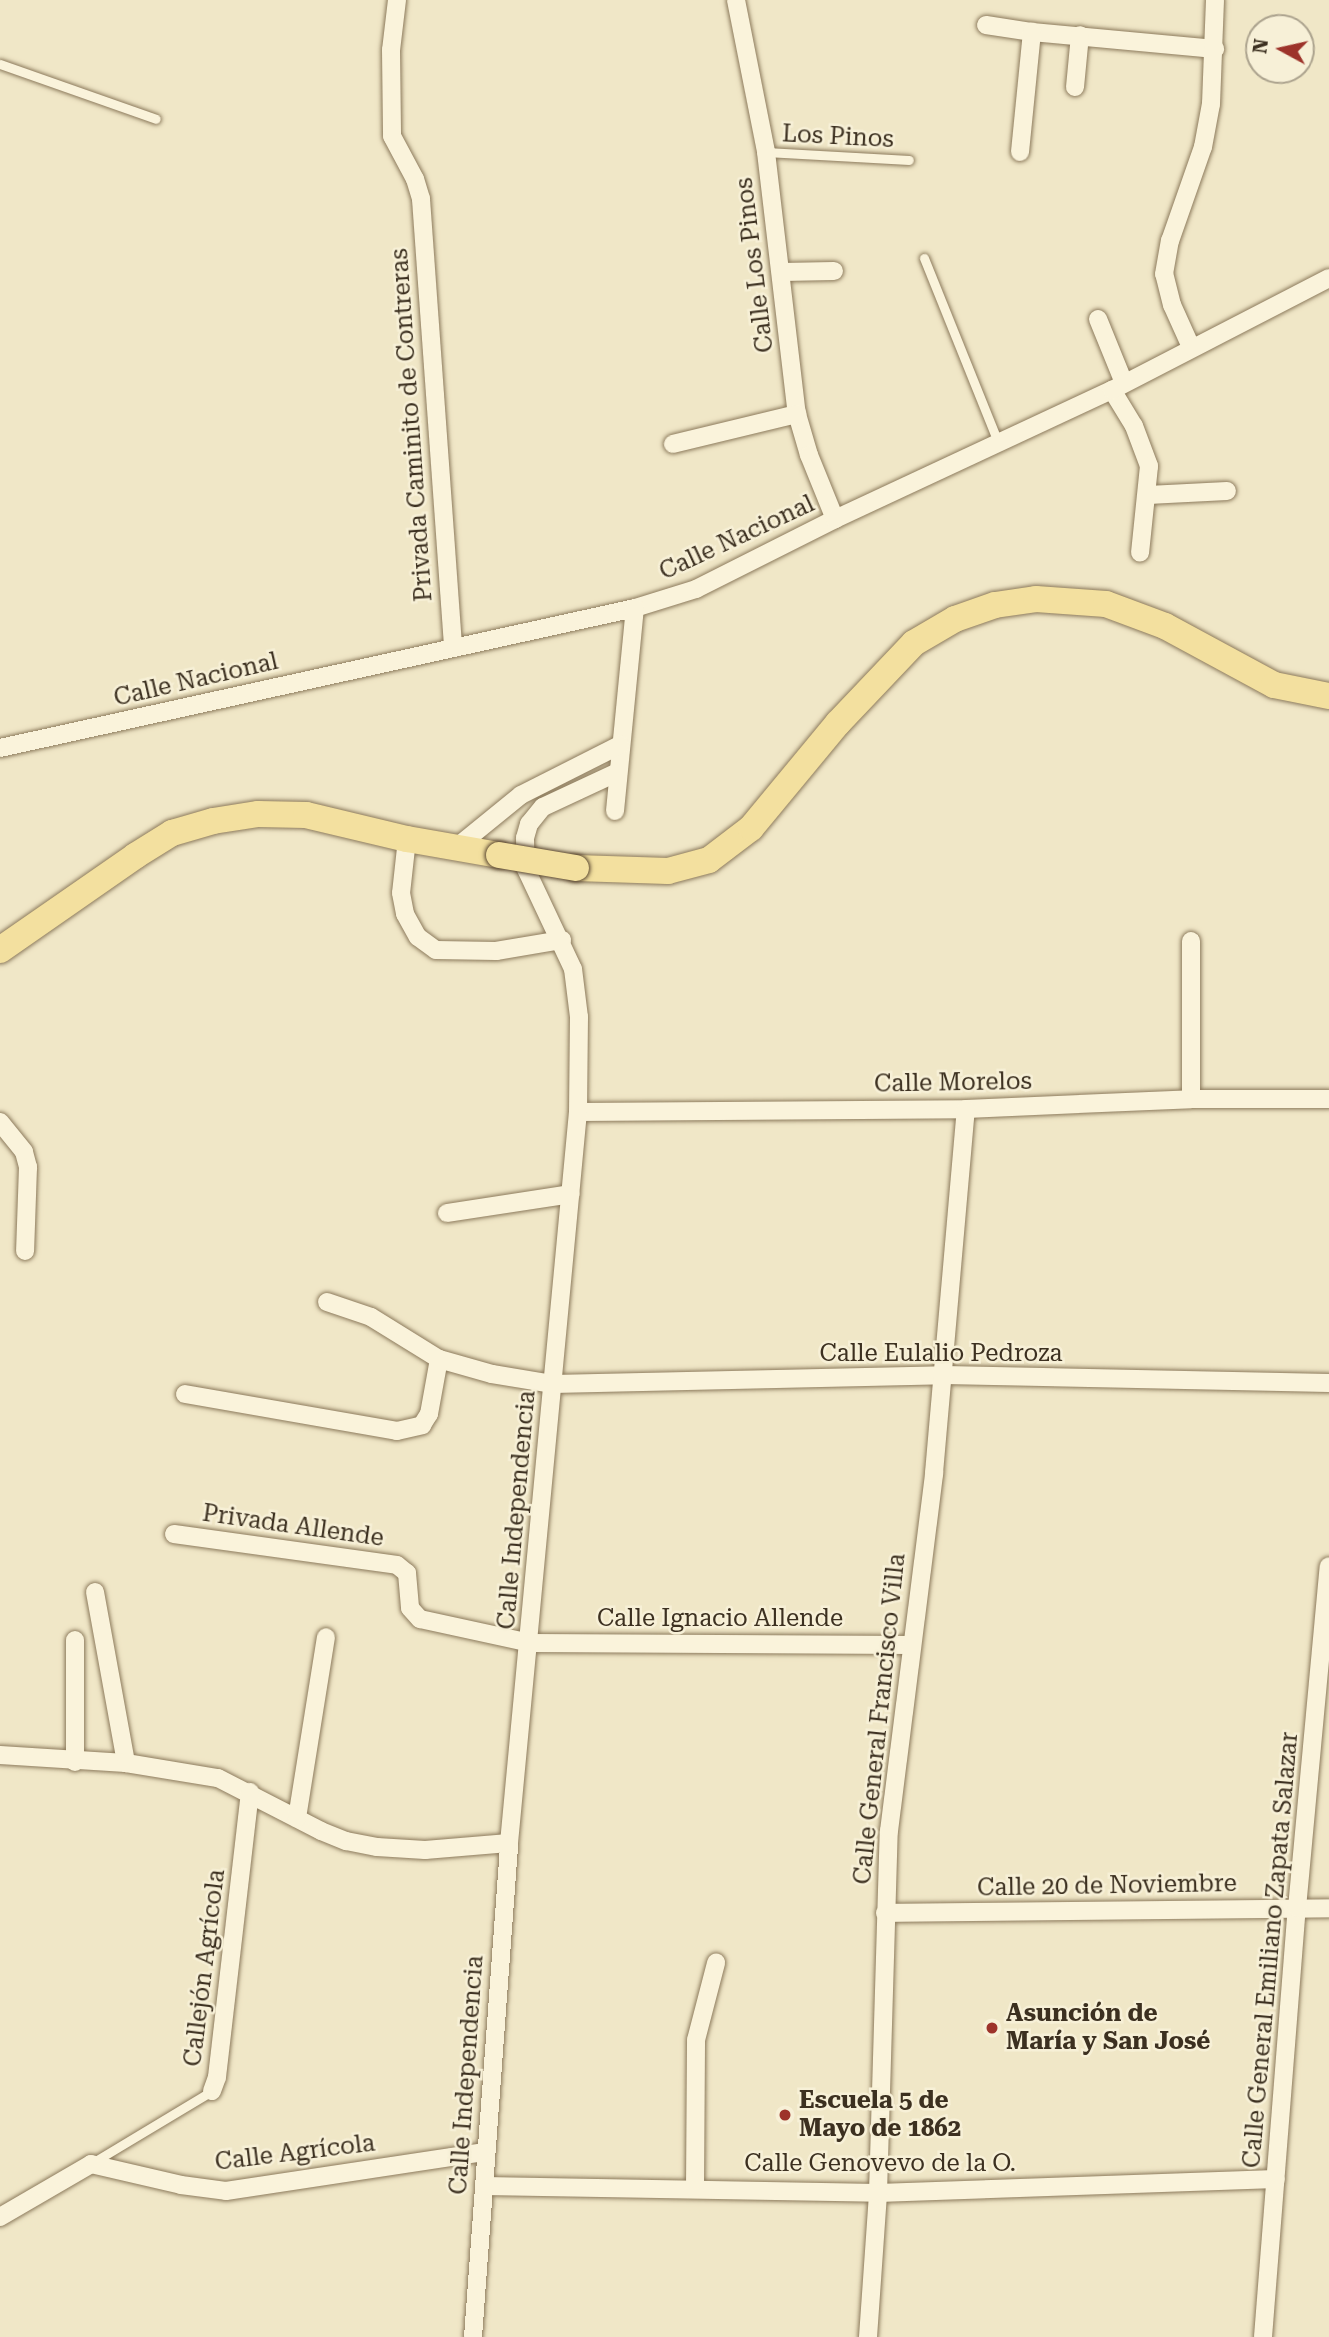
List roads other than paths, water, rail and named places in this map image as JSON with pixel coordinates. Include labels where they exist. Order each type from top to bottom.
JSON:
[{"type":"main road","points":[[4,949],[172,833],[213,821],[258,814],[306,815],[407,839],[576,869],[668,871],[709,860],[751,828],[838,723],[914,643],[956,619],[995,605],[1036,600],[1106,604],[1165,626],[1274,685],[1329,696]]},
{"type":"street","name":"Privada Caminito de Contreras","points":[[397,0],[391,50],[392,136],[415,179],[421,200],[453,648]]},
{"type":"street","name":"Calle Los Pinos","points":[[736,0],[766,152],[797,414],[809,455],[835,519]]},
{"type":"street","points":[[1191,347],[1172,305],[1164,274],[1170,241],[1203,147],[1211,104],[1215,0]]},
{"type":"street","points":[[986,24],[1032,32],[1215,49]]},
{"type":"street","points":[[1020,152],[1032,32]]},
{"type":"street","points":[[1075,87],[1080,35]]},
{"type":"street","points":[[782,272],[834,271]]},
{"type":"street","name":"Calle Nacional","points":[[0,748],[635,608],[696,589],[835,519],[1118,387],[1329,278]]},
{"type":"street","points":[[1098,319],[1118,387],[1145,449],[1149,466],[1140,552]]},
{"type":"street","points":[[673,444],[797,414]]},
{"type":"street","points":[[1148,495],[1227,491]]},
{"type":"street","points":[[615,811],[616,773],[635,608]]},
{"type":"street","points":[[457,847],[521,795],[620,746]]},
{"type":"street","name":"Calle Independencia","points":[[473,2337],[509,1843],[530,1643],[578,1112],[579,1017],[573,969],[562,940],[538,899],[526,869],[525,838],[529,824],[543,807],[616,773]]},
{"type":"street","points":[[407,839],[401,893],[405,914],[418,937],[436,950],[496,951],[562,940]]},
{"type":"street","points":[[1191,941],[1191,1099]]},
{"type":"street","name":"Calle Morelos","points":[[578,1112],[966,1109],[1191,1099],[1329,1100]]},
{"type":"street","name":"Calle General Francisco Villa","points":[[868,2337],[878,2193],[885,1913],[890,1831],[944,1375],[966,1109]]},
{"type":"street","points":[[0,1122],[24,1152],[28,1167],[25,1251]]},
{"type":"street","points":[[447,1213],[571,1194]]},
{"type":"street","name":"Calle Eulalio Pedroza","points":[[327,1301],[371,1317],[439,1359],[492,1374],[553,1384],[944,1375],[1329,1383]]},
{"type":"street","points":[[185,1394],[397,1431],[422,1424],[429,1414],[439,1359]]},
{"type":"street","name":"Privada Allende","points":[[174,1534],[397,1564],[407,1573],[410,1608],[420,1619],[530,1643]]},
{"type":"street","name":"Calle General Emiliano Zapata Salazar","points":[[1263,2337],[1297,1908],[1329,1566]]},
{"type":"street","points":[[95,1592],[125,1763]]},
{"type":"street","points":[[297,1818],[326,1637]]},
{"type":"street","points":[[75,1640],[75,1762]]},
{"type":"street","name":"Calle Ignacio Allende","points":[[530,1643],[911,1645]]},
{"type":"street","points":[[0,1755],[75,1762],[125,1763],[218,1778],[346,1841],[377,1847],[425,1850],[509,1843]]},
{"type":"street","name":"Callejón Agrícola","points":[[212,2091],[217,2077],[250,1792]]},
{"type":"street","name":"Calle 20 de Noviembre","points":[[885,1913],[1329,1908]]},
{"type":"street","points":[[695,2188],[696,2040],[716,1963]]},
{"type":"street","name":"Calle Agrícola","points":[[91,2164],[181,2185],[226,2191],[485,2152]]},
{"type":"street","points":[[0,2217],[91,2164]]},
{"type":"street","name":"Calle Genovevo de la O.","points":[[484,2186],[878,2193],[1276,2179]]},
{"type":"lane","points":[[0,64],[156,119]]},
{"type":"lane","name":"Los Pinos","points":[[766,152],[909,160]]},
{"type":"lane","points":[[923,258],[998,442]]},
{"type":"lane","name":"Callejón Agrícola","points":[[91,2164],[212,2091]]},
{"type":"place","name":"Asunción de María y San José","points":[[992,2028]]},
{"type":"place","name":"Escuela 5 de Mayo de 1862","points":[[785,2115]]}]
